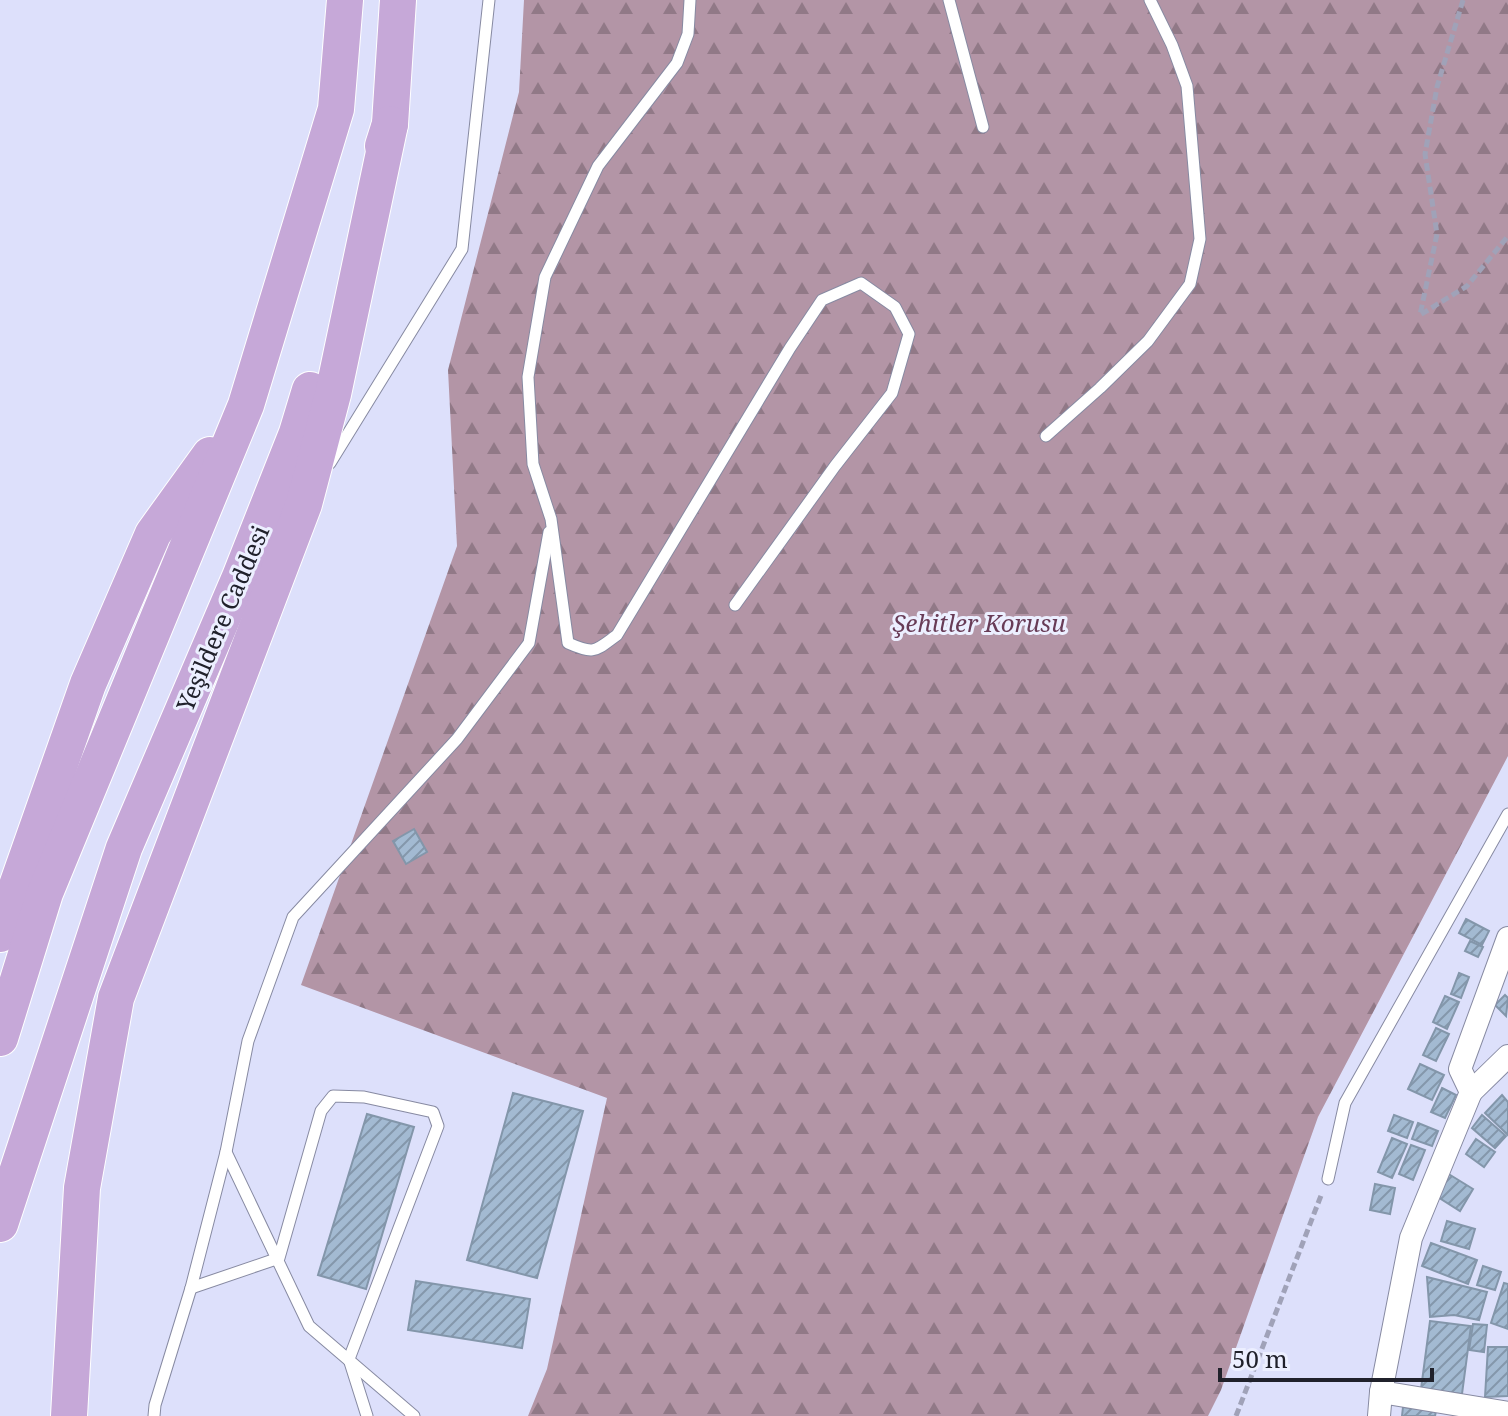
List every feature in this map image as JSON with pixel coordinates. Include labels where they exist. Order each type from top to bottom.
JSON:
[{"type":"highway","points":[[0,1038],[45,893],[246,405],[336,109],[345,0]]},
{"type":"highway","name":"Yeşildere Caddesi","points":[[0,1224],[124,848],[240,577],[297,433],[390,124],[398,0]]},
{"type":"highway","points":[[69,1416],[82,1188],[116,998],[304,504],[333,394],[390,124]]},
{"type":"highway","points":[[0,934],[88,684],[153,534],[246,405]]},
{"type":"street","points":[[1471,1092],[1460,1069],[1508,938]]},
{"type":"street","points":[[1379,1416],[1411,1238],[1471,1092],[1508,1056]]},
{"type":"street","points":[[1381,1392],[1508,1413]]},
{"type":"lane","points":[[304,504],[462,249],[489,0]]},
{"type":"lane","points":[[690,0],[688,34],[677,63],[598,166],[545,277],[528,377],[533,464],[551,519],[568,643],[587,652],[600,648],[617,635],[822,300],[861,283],[895,307],[909,334],[892,393],[735,605]]},
{"type":"lane","points":[[949,0],[983,127]]},
{"type":"lane","points":[[1046,436],[1148,341],[1190,284],[1200,239],[1187,86],[1172,45],[1150,0]]},
{"type":"lane","points":[[154,1416],[226,1152],[248,1041],[293,917],[457,739],[529,643],[551,519]]},
{"type":"lane","points":[[1328,1179],[1345,1103],[1508,814]]},
{"type":"lane","points":[[279,1258],[321,1111],[333,1096],[364,1097],[433,1112],[438,1126],[349,1359],[367,1416]]},
{"type":"lane","points":[[226,1152],[309,1326],[414,1416]]},
{"type":"lane","points":[[191,1288],[279,1258]]},
{"type":"path","points":[[1463,0],[1437,87],[1425,154],[1437,234],[1420,315],[1467,286],[1508,236]]},
{"type":"path","points":[[1236,1416],[1328,1179]]},
{"type":"green space","name":"Şehitler Korusu","points":[[524,0],[1508,0],[1508,756],[1318,1117],[1221,1390],[1208,1416],[528,1416],[547,1369],[607,1098],[301,985],[457,546],[448,370],[519,92]]},
{"type":"building","points":[[414,829],[427,852],[406,864],[393,841]]},
{"type":"building","points":[[1466,919],[1489,931],[1482,945],[1459,933]]},
{"type":"building","points":[[1470,941],[1483,947],[1478,957],[1465,951]]},
{"type":"building","points":[[1459,973],[1469,977],[1461,998],[1451,994]]},
{"type":"building","points":[[1505,995],[1508,998],[1506,1016],[1495,1005]]},
{"type":"building","points":[[1445,996],[1459,1002],[1447,1029],[1433,1022]]},
{"type":"building","points":[[1436,1028],[1449,1034],[1436,1061],[1423,1055]]},
{"type":"building","points":[[1420,1064],[1444,1075],[1432,1100],[1408,1089]]},
{"type":"building","points":[[1442,1088],[1456,1095],[1445,1118],[1431,1112]]},
{"type":"building","points":[[513,1093],[583,1111],[537,1278],[467,1260]]},
{"type":"building","points":[[1502,1095],[1508,1102],[1508,1135],[1485,1113]]},
{"type":"building","points":[[367,1114],[414,1127],[366,1289],[318,1275]]},
{"type":"building","points":[[1394,1115],[1413,1122],[1407,1138],[1388,1131]]},
{"type":"building","points":[[1482,1115],[1506,1136],[1495,1148],[1472,1128]]},
{"type":"building","points":[[1418,1123],[1438,1131],[1432,1146],[1412,1139]]},
{"type":"building","points":[[1392,1138],[1407,1144],[1392,1178],[1378,1172]]},
{"type":"building","points":[[1476,1139],[1495,1152],[1484,1167],[1466,1154]]},
{"type":"building","points":[[1411,1145],[1425,1150],[1413,1180],[1399,1174]]},
{"type":"building","points":[[1447,1173],[1473,1189],[1460,1211],[1433,1194]]},
{"type":"building","points":[[1375,1184],[1395,1188],[1390,1214],[1370,1210]]},
{"type":"building","points":[[1447,1221],[1475,1229],[1469,1249],[1441,1241]]},
{"type":"building","points":[[1431,1243],[1477,1260],[1468,1284],[1422,1266]]},
{"type":"building","points":[[1483,1266],[1501,1272],[1495,1290],[1477,1285]]},
{"type":"building","points":[[1427,1277],[1487,1292],[1479,1320],[1454,1315],[1430,1317]]},
{"type":"building","points":[[416,1281],[530,1299],[522,1348],[408,1330]]},
{"type":"building","points":[[1504,1283],[1508,1284],[1508,1329],[1491,1323]]},
{"type":"building","points":[[1430,1321],[1471,1326],[1462,1394],[1421,1389]]},
{"type":"building","points":[[1473,1324],[1487,1325],[1484,1352],[1469,1350]]},
{"type":"building","points":[[1488,1347],[1508,1347],[1508,1396],[1485,1397]]},
{"type":"building","points":[[1403,1407],[1436,1411],[1435,1416],[1402,1416]]}]
